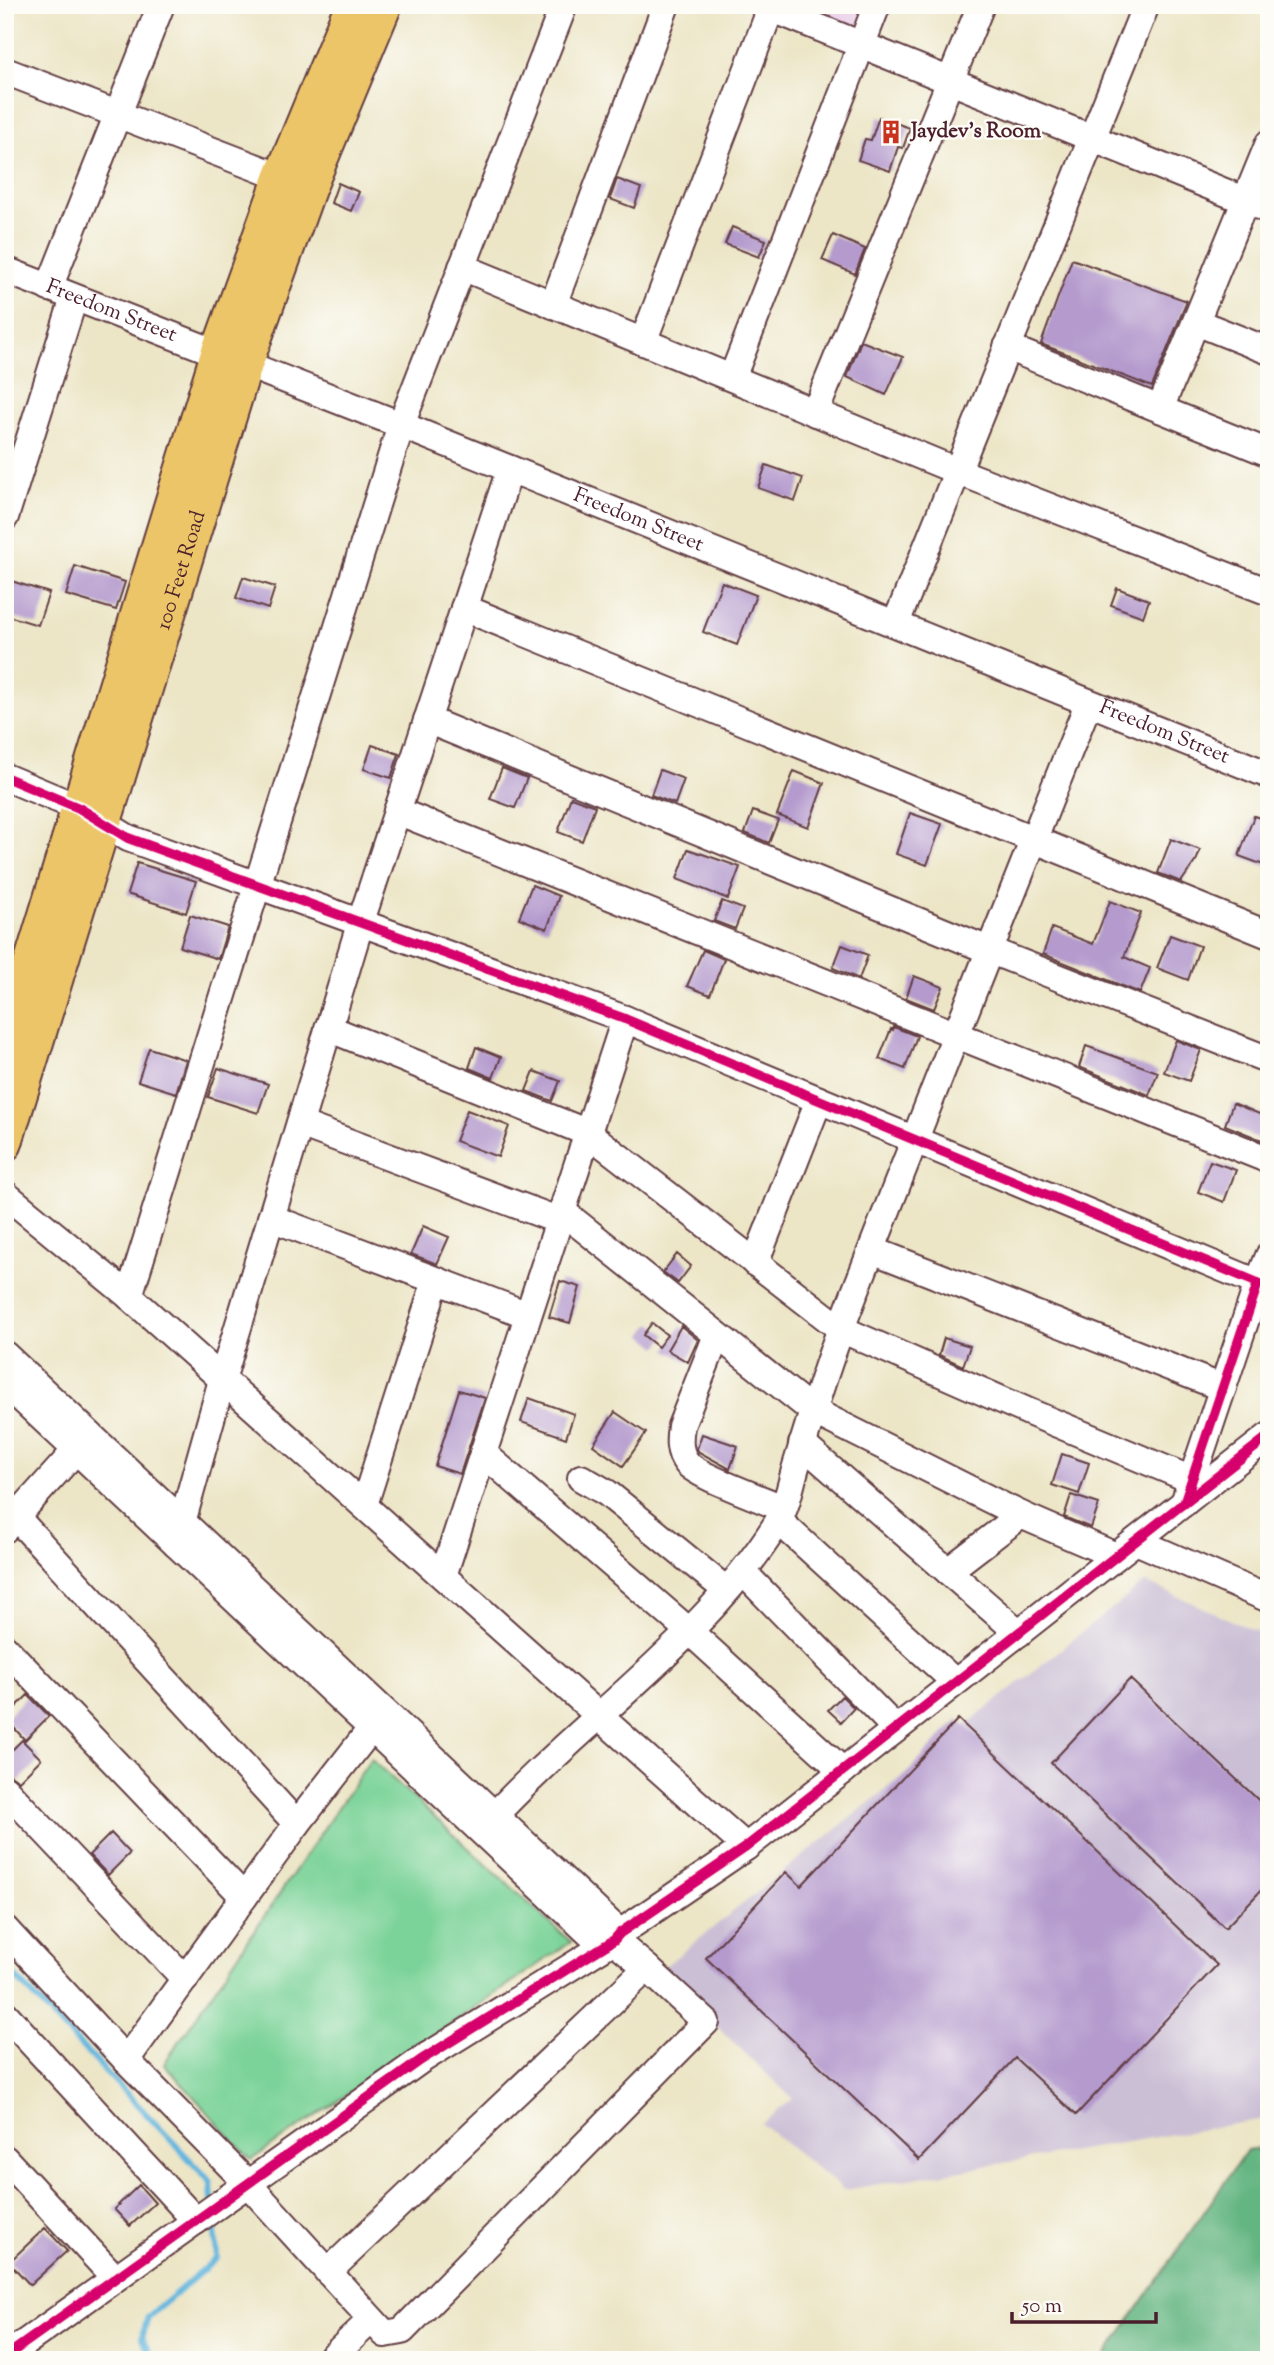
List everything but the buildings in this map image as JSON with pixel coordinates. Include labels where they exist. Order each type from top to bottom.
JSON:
[{"type":"main road","name":"100 Feet Road","points":[[5,1144],[91,816],[232,357],[281,177],[352,5]]},
{"type":"main road","name":"100 Feet Road","points":[[232,357],[309,188],[385,5]]},
{"type":"main road","name":"100 Feet Road","points":[[5,1047],[91,816]]},
{"type":"street","points":[[49,288],[161,5]]},
{"type":"street","points":[[128,1296],[401,425],[564,5]]},
{"type":"street","points":[[553,304],[666,5]]},
{"type":"street","points":[[732,378],[877,5]]},
{"type":"street","points":[[815,412],[981,5]]},
{"type":"street","points":[[896,623],[1146,5]]},
{"type":"street","points":[[643,342],[767,7],[1257,206]]},
{"type":"street","points":[[5,71],[281,177]]},
{"type":"street","points":[[1160,409],[1196,321],[1257,206],[1269,144]]},
{"type":"street","points":[[462,267],[957,471],[1269,592]]},
{"type":"street","name":"Freedom Street","points":[[5,270],[232,357],[1269,775]]},
{"type":"street","points":[[5,517],[74,298]]},
{"type":"street","points":[[1196,321],[1269,351]]},
{"type":"street","points":[[1007,347],[1269,453]]},
{"type":"street","points":[[179,1533],[222,1380],[361,921],[510,469]]},
{"type":"street","points":[[464,608],[1269,935]]},
{"type":"street","points":[[487,1823],[689,1631],[735,1581],[781,1514],[841,1329],[956,1032],[991,951],[1088,704]]},
{"type":"street","points":[[427,720],[991,951],[1269,1060]]},
{"type":"street","points":[[5,777],[91,816],[128,838],[625,1019],[1258,1283]]},
{"type":"street","points":[[397,811],[956,1032],[1269,1160]]},
{"type":"street","points":[[443,1576],[625,1019]]},
{"type":"street","points":[[328,1028],[588,1133],[841,1329],[1029,1412],[1188,1491]]},
{"type":"street","points":[[755,1263],[819,1100]]},
{"type":"street","points":[[300,1124],[561,1216],[813,1411],[1021,1515],[1126,1548],[1269,1599]]},
{"type":"street","points":[[5,1194],[128,1296],[747,1847]]},
{"type":"street","points":[[271,1218],[528,1315]]},
{"type":"street","points":[[872,1250],[1223,1388]]},
{"type":"street","points":[[1188,1491],[1269,1256]]},
{"type":"street","points":[[364,1506],[436,1280]]},
{"type":"street","points":[[717,1335],[681,1426],[679,1442],[682,1456],[688,1465],[781,1514],[955,1682]]},
{"type":"street","points":[[5,1355],[83,1443],[612,1940],[706,2022],[402,2331],[385,2334],[249,2185],[126,2060],[5,1929]]},
{"type":"street","points":[[5,1383],[83,1443]]},
{"type":"street","points":[[6,2355],[249,2185],[421,2060],[612,1940],[747,1847],[1126,1548],[1188,1491],[1267,1439]]},
{"type":"street","points":[[83,1443],[11,1523],[297,1824]]},
{"type":"street","points":[[803,1444],[1019,1633]]},
{"type":"street","points":[[483,1453],[689,1631],[843,1771]]},
{"type":"street","points":[[580,1478],[607,1493],[735,1581],[896,1729]]},
{"type":"street","points":[[948,1571],[1021,1515]]},
{"type":"street","points":[[5,1648],[244,1897]]},
{"type":"street","points":[[126,2060],[297,1824],[378,1720]]},
{"type":"street","points":[[5,1789],[185,1979]]},
{"type":"street","points":[[328,2272],[647,1968]]},
{"type":"street","points":[[5,2014],[196,2221]]},
{"type":"street","points":[[5,2159],[116,2278]]},
{"type":"street","points":[[329,2360],[371,2320]]},
{"type":"shaded area","points":[[790,5],[867,5],[855,32]]},
{"type":"shaded area","points":[[1145,1582],[1269,1637],[1269,2118],[844,2190],[761,2124],[793,2099],[659,1971]]},
{"type":"green space","points":[[371,1759],[571,1942],[251,2160],[164,2064]]},
{"type":"green space","points":[[1269,2147],[1269,2360],[1102,2360],[1247,2150]]},
{"type":"waterway","points":[[5,1966],[211,2182],[212,2201]]},
{"type":"waterway","points":[[153,2360],[142,2338],[148,2317],[217,2258],[214,2218]]},
{"type":"cycle path","points":[[5,777],[79,808],[128,838],[625,1019],[1258,1283],[1184,1503]]},
{"type":"cycle path","points":[[5,2357],[421,2060],[614,1940],[620,1933],[746,1847],[1269,1436]]},
{"type":"place","name":"Jaydev's Room","points":[[891,132]]}]
